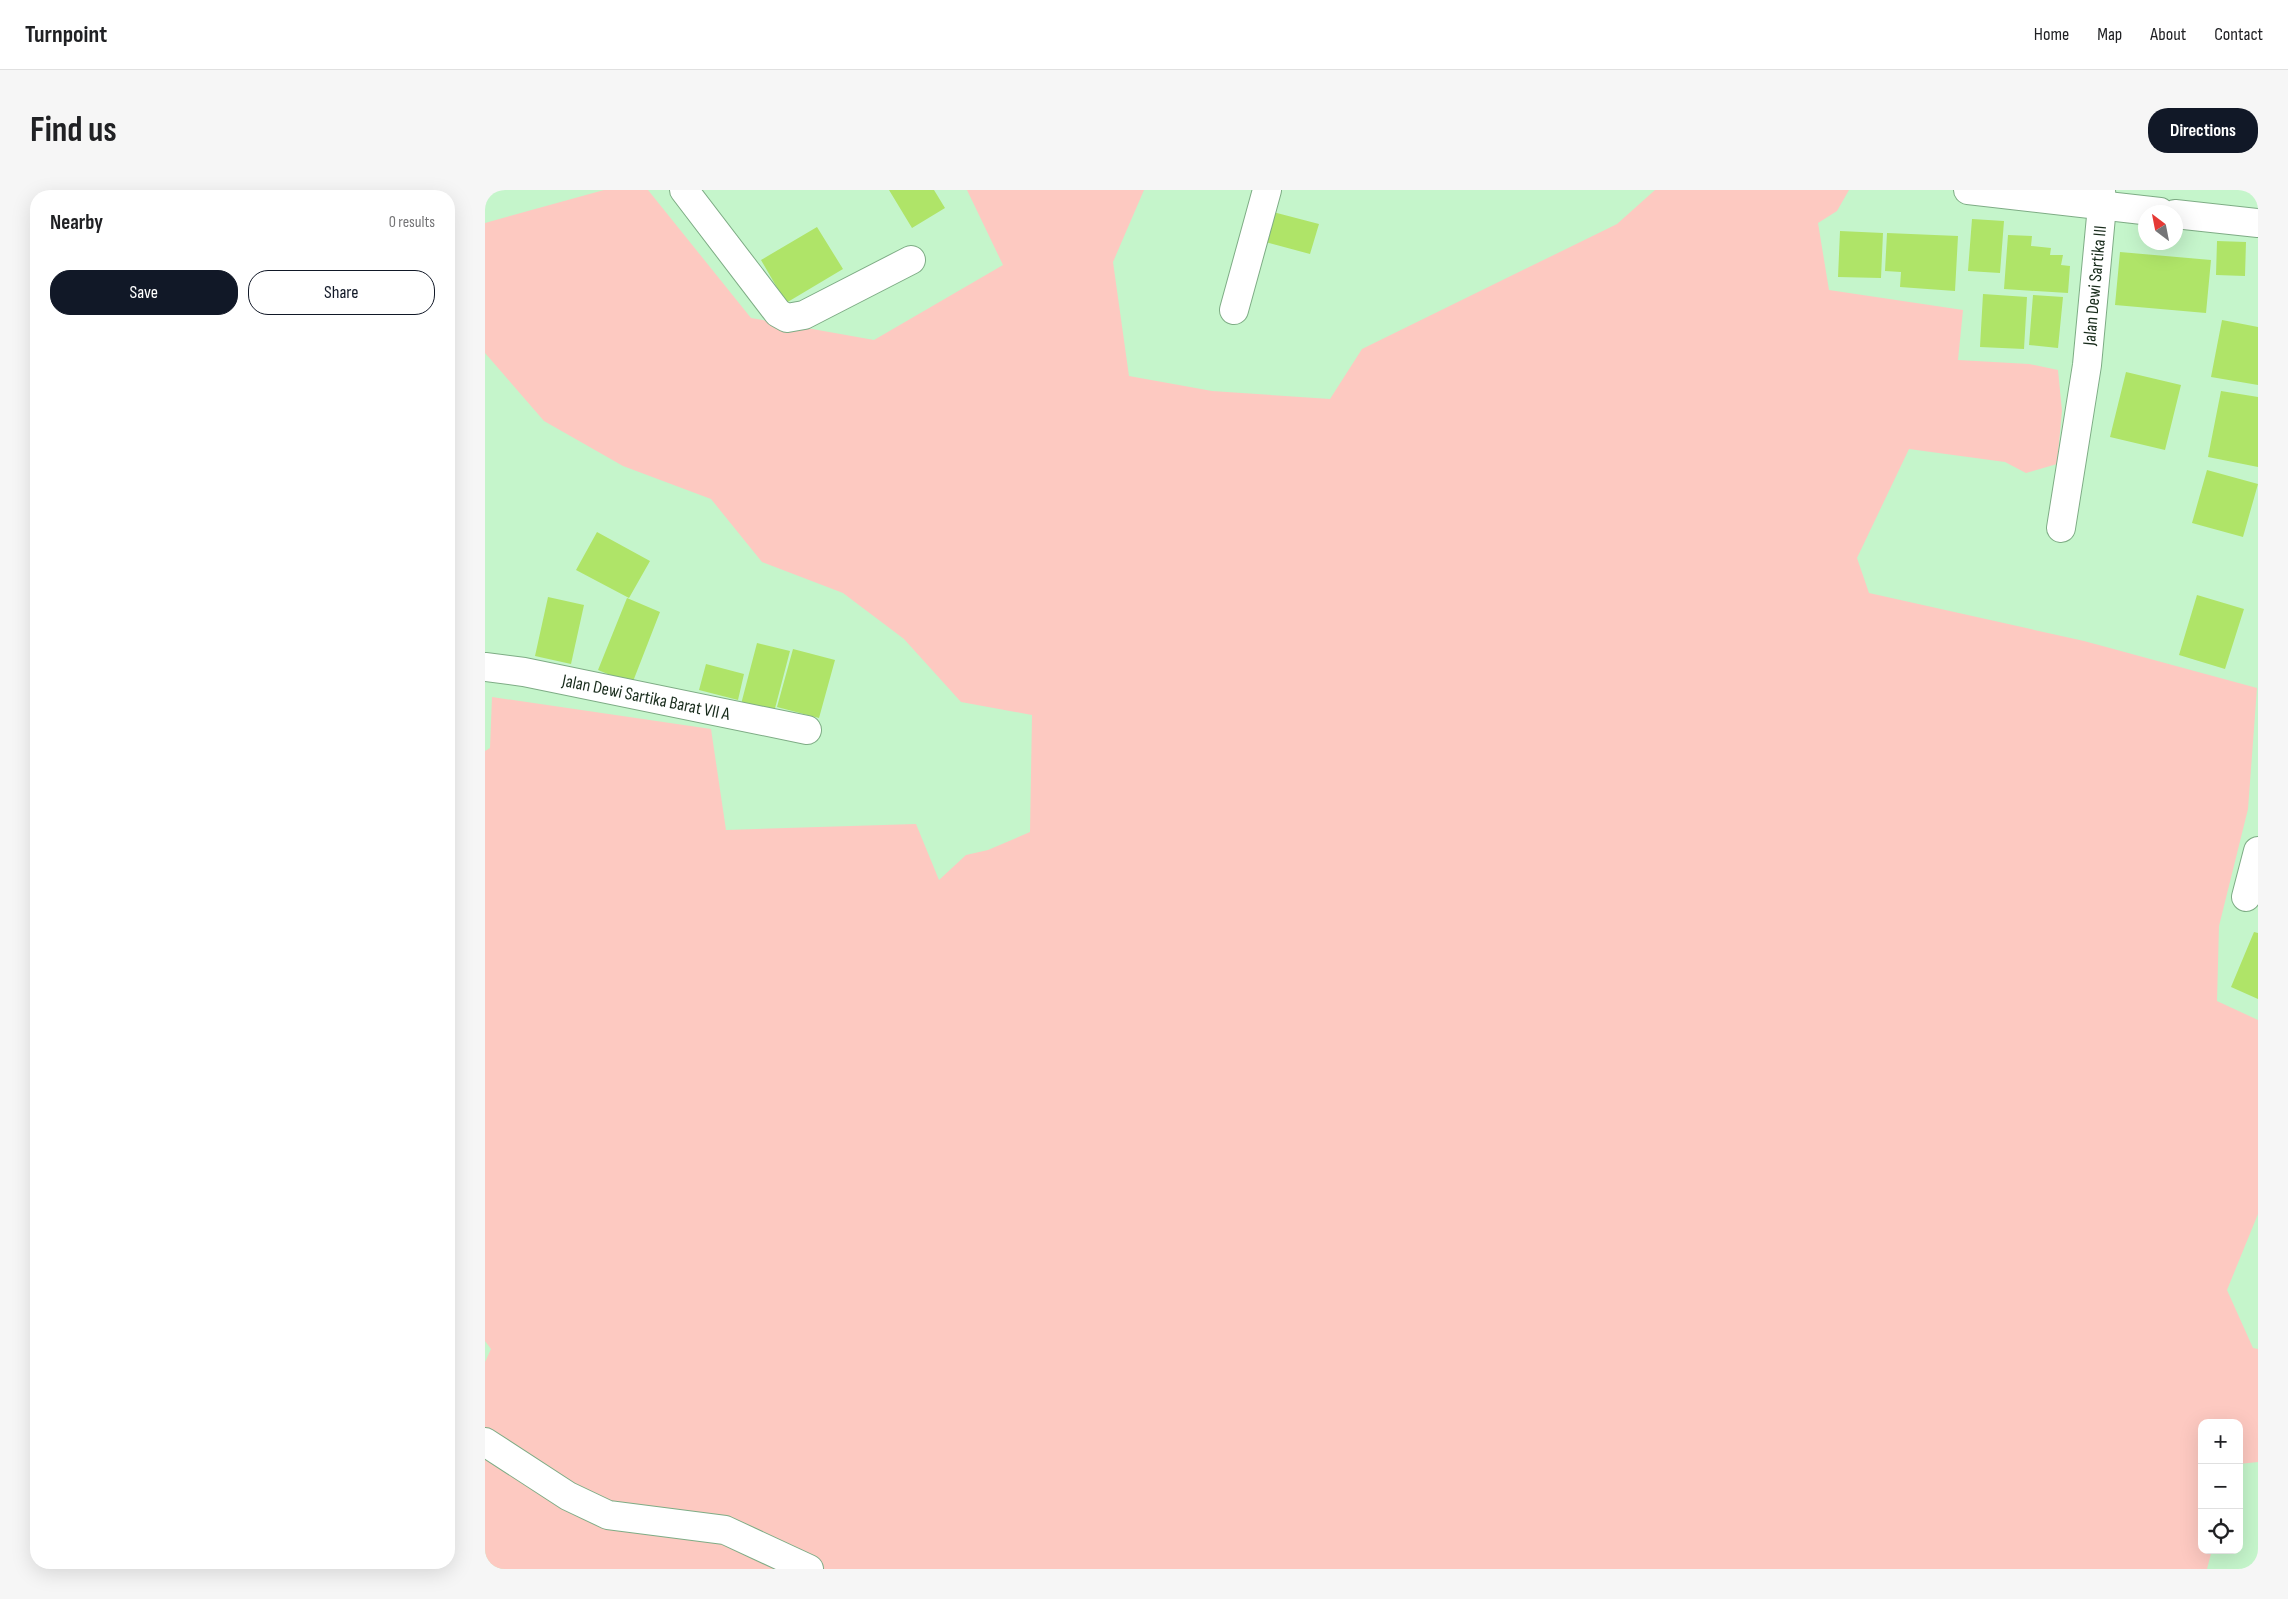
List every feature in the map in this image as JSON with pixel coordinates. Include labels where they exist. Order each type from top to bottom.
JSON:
[{"type":"street","points":[[684,190],[778,313],[787,318],[805,315],[911,260]]},
{"type":"street","points":[[1234,310],[1267,190]]},
{"type":"street","points":[[1968,190],[2102,198]]},
{"type":"street","name":"Jalan Dewi Sartika III","points":[[2061,528],[2087,365],[2102,198],[2138,207]]},
{"type":"street","points":[[2183,215],[2258,223]]},
{"type":"street","name":"Jalan Dewi Sartika Barat VII A","points":[[485,667],[524,672],[807,730]]},
{"type":"street","points":[[2246,897],[2258,851]]},
{"type":"street","points":[[485,1442],[568,1496],[608,1515],[725,1530],[809,1569]]},
{"type":"shaded area","points":[[604,190],[648,190],[751,318],[874,340],[1003,265],[967,190],[1144,190],[1113,262],[1129,376],[1212,391],[1330,399],[1362,349],[1617,224],[1655,190],[1849,190],[1837,211],[1818,223],[1829,290],[1963,310],[1958,360],[2029,364],[2058,370],[2062,411],[2057,464],[2026,473],[2005,462],[1909,449],[1857,558],[1869,593],[2084,641],[2257,688],[2248,809],[2219,926],[2217,1001],[2258,1020],[2258,1214],[2227,1290],[2253,1348],[2258,1349],[2258,1462],[2243,1464],[2243,1419],[2198,1419],[2198,1554],[2211,1554],[2207,1569],[485,1569],[485,1362],[491,1349],[485,1341],[485,751],[490,748],[492,697],[711,729],[726,830],[916,824],[939,880],[966,855],[988,850],[1030,832],[1032,715],[961,702],[904,639],[843,593],[762,562],[711,499],[623,466],[544,421],[485,353],[485,223]]},
{"type":"building","points":[[889,190],[934,190],[945,208],[912,228]]},
{"type":"building","points":[[1273,212],[1319,224],[1310,254],[1265,242]]},
{"type":"building","points":[[1972,219],[2004,221],[2000,273],[1968,271]]},
{"type":"building","points":[[817,227],[843,269],[786,303],[761,260]]},
{"type":"building","points":[[1840,231],[1883,233],[1881,278],[1838,277]]},
{"type":"building","points":[[1887,233],[1958,236],[1955,291],[1900,287],[1901,272],[1885,271]]},
{"type":"building","points":[[2008,235],[2032,236],[2031,246],[2051,248],[2050,255],[2063,255],[2061,265],[2070,266],[2068,293],[2004,289]]},
{"type":"building","points":[[2217,241],[2246,242],[2245,276],[2216,275]]},
{"type":"building","points":[[2120,252],[2211,260],[2206,313],[2115,305]]},
{"type":"building","points":[[1983,294],[2027,297],[2024,349],[1980,347]]},
{"type":"building","points":[[2033,295],[2063,297],[2058,348],[2029,345]]},
{"type":"building","points":[[2222,320],[2258,327],[2258,385],[2211,377]]},
{"type":"building","points":[[2126,372],[2181,385],[2165,450],[2110,437]]},
{"type":"building","points":[[2221,391],[2258,397],[2258,467],[2208,457]]},
{"type":"building","points":[[2207,470],[2258,484],[2243,537],[2192,523]]},
{"type":"building","points":[[597,532],[650,561],[629,598],[576,570]]},
{"type":"building","points":[[2197,595],[2244,609],[2225,669],[2179,655]]},
{"type":"building","points":[[548,597],[584,605],[571,664],[535,656]]},
{"type":"building","points":[[627,598],[660,612],[632,684],[598,670]]},
{"type":"building","points":[[757,643],[790,651],[773,716],[740,708]]},
{"type":"building","points":[[793,649],[835,660],[819,718],[777,707]]},
{"type":"building","points":[[706,664],[744,674],[738,700],[699,690]]},
{"type":"building","points":[[2254,932],[2258,933],[2258,999],[2231,987]]}]
